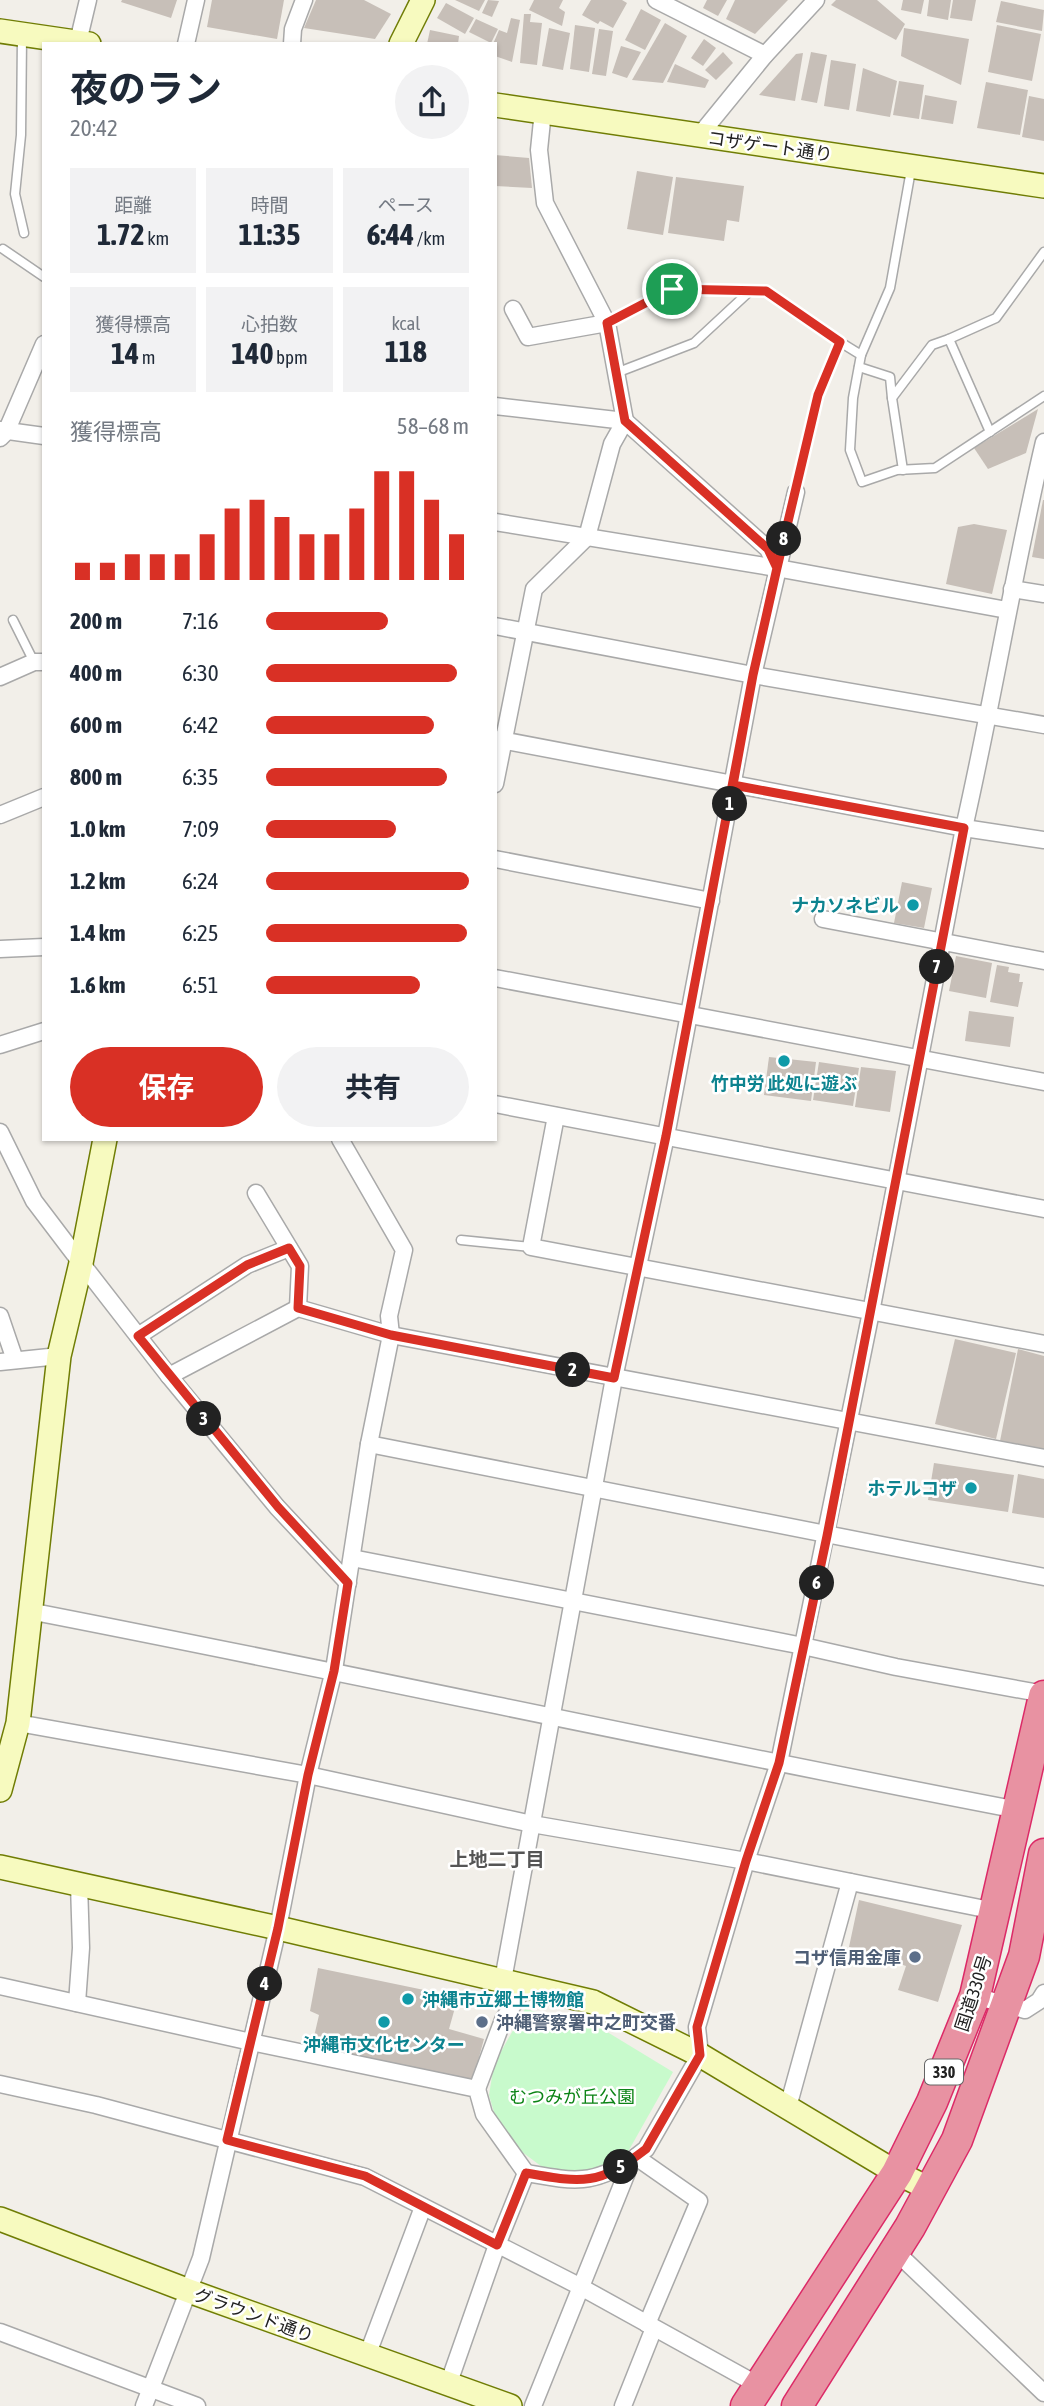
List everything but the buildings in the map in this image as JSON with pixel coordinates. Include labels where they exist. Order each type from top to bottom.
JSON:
[{"type":"highway","name":"国道330号","points":[[752,2395],[897,2173],[932,2102],[975,1996],[1044,1695]]},
{"type":"highway","name":"国道330号","points":[[797,2406],[932,2190],[957,2140],[1024,1956],[1044,1854]]},
{"type":"street","points":[[84,42],[88,0]]},
{"type":"street","points":[[186,42],[195,0]]},
{"type":"street","points":[[292,42],[293,29],[304,0]]},
{"type":"street","points":[[402,42],[423,0]]},
{"type":"street","points":[[656,0],[765,55]]},
{"type":"street","points":[[699,136],[765,55],[816,0]]},
{"type":"street","points":[[11,32],[77,42]]},
{"type":"street","name":"コザゲート通り","points":[[497,105],[1044,186]]},
{"type":"street","points":[[497,766],[500,740],[534,589],[587,537],[612,444],[625,421],[607,323],[545,204],[539,150],[543,111]]},
{"type":"street","points":[[513,309],[527,337],[607,323]]},
{"type":"street","points":[[42,348],[2,433],[42,436]]},
{"type":"street","points":[[497,406],[625,421],[768,549],[777,568]]},
{"type":"street","points":[[796,492],[753,675],[666,1136],[614,1378],[596,1489],[532,1824],[514,1983],[477,2089],[484,2114],[526,2173],[586,2181],[612,2173],[646,2149],[700,2055],[697,2027],[746,1861],[779,1763],[827,1536],[964,828],[989,716],[1007,610],[1044,442]]},
{"type":"street","points":[[497,522],[777,568],[1007,610]]},
{"type":"street","points":[[1012,589],[1044,594]]},
{"type":"street","points":[[497,626],[753,675],[1044,725]]},
{"type":"street","points":[[0,677],[39,662]]},
{"type":"street","points":[[500,740],[964,828],[1044,840]]},
{"type":"street","points":[[0,815],[42,798]]},
{"type":"street","points":[[497,859],[711,901]]},
{"type":"street","points":[[822,919],[1044,961]]},
{"type":"street","points":[[0,949],[42,947]]},
{"type":"street","points":[[497,978],[1044,1082]]},
{"type":"street","points":[[0,1045],[42,1032]]},
{"type":"street","points":[[497,1104],[1044,1209]]},
{"type":"street","points":[[556,1116],[531,1247],[1044,1344]]},
{"type":"street","points":[[0,1132],[34,1201],[81,1263],[169,1376],[278,1507],[348,1583]]},
{"type":"street","points":[[0,1790],[18,1723],[59,1356],[81,1263],[105,1141]]},
{"type":"street","points":[[144,2406],[201,2258],[278,1928],[308,1775],[334,1671],[369,1444],[391,1335],[389,1316],[404,1250],[341,1141]]},
{"type":"street","points":[[256,1193],[300,1266],[298,1308]]},
{"type":"street","points":[[138,1336],[247,1265],[289,1248]]},
{"type":"street","points":[[169,1376],[298,1308],[391,1335],[1044,1458]]},
{"type":"street","points":[[0,1316],[8,1361],[59,1356]]},
{"type":"street","points":[[369,1444],[1044,1577]]},
{"type":"street","points":[[352,1558],[1044,1695]]},
{"type":"street","points":[[29,1611],[1018,1810]]},
{"type":"street","points":[[18,1723],[308,1775],[532,1824],[746,1861],[995,1911]]},
{"type":"street","points":[[0,1867],[278,1928],[593,2002],[700,2055],[897,2173],[932,2190]]},
{"type":"street","points":[[788,2107],[850,1882]]},
{"type":"street","points":[[78,2003],[81,1948],[79,1884]]},
{"type":"street","points":[[0,1986],[477,2089]]},
{"type":"street","points":[[975,1996],[1026,2010],[1039,2001],[1044,1993]]},
{"type":"street","points":[[0,2084],[96,2105],[365,2176],[579,2286],[650,2326],[752,2395]]},
{"type":"street","points":[[533,2406],[579,2286],[634,2158]]},
{"type":"street","points":[[623,2406],[650,2326],[699,2201],[634,2158]]},
{"type":"street","points":[[448,2385],[497,2245],[526,2173]]},
{"type":"street","points":[[367,2356],[423,2207]]},
{"type":"street","name":"グラウンド通り","points":[[0,2219],[448,2385],[479,2401],[510,2406]]},
{"type":"street","points":[[895,2251],[1044,2393]]},
{"type":"street","points":[[0,2332],[197,2406]]},
{"type":"lane","points":[[11,32],[21,135],[15,194],[24,233]]},
{"type":"lane","points":[[912,167],[890,288],[862,355],[853,398],[850,450],[862,482],[902,470],[934,468],[1044,396]]},
{"type":"lane","points":[[3,249],[42,276]]},
{"type":"lane","points":[[892,398],[932,345],[996,318],[1044,252]]},
{"type":"lane","points":[[607,323],[672,289],[766,291],[862,355]]},
{"type":"lane","points":[[616,373],[694,343],[750,291]]},
{"type":"lane","points":[[949,339],[990,432]]},
{"type":"lane","points":[[796,492],[818,395],[840,342]]},
{"type":"lane","points":[[859,367],[890,377],[902,470]]},
{"type":"lane","points":[[13,620],[39,662]]},
{"type":"lane","points":[[461,1240],[531,1247]]},
{"type":"green space","name":"むつみが丘公園","points":[[525,2009],[599,2027],[673,2072],[625,2157],[606,2167],[583,2171],[545,2169],[518,2149],[495,2116],[489,2095],[494,2064]]},
{"type":"place","name":"ナカソネビル","points":[[913,905]]},
{"type":"place","name":"竹中労 此処に遊ぶ","points":[[784,1061]]},
{"type":"place","name":"ホテルコザ","points":[[971,1488]]},
{"type":"place","name":"コザ信用金庫","points":[[915,1957]]},
{"type":"place","name":"沖縄市立郷土博物館","points":[[408,1999]]},
{"type":"place","name":"沖縄市文化センター","points":[[384,2022]]},
{"type":"place","name":"沖縄警察署中之町交番","points":[[482,2022]]},
{"type":"district","name":"上地二丁目","points":[[497,1859]]},
{"type":"route","points":[[672,289],[607,323],[625,421],[768,549],[777,568],[753,675],[666,1136],[614,1378],[391,1335],[298,1308],[300,1266],[289,1248],[247,1265],[138,1336],[278,1507],[348,1583],[334,1671],[308,1775],[278,1928],[227,2140],[365,2176],[497,2245],[526,2173],[586,2181],[612,2173],[632,2160],[646,2149],[700,2055],[697,2027],[746,1861],[779,1763],[827,1536],[964,828],[733,785],[753,675],[818,395],[840,342],[766,291],[672,289]]}]
